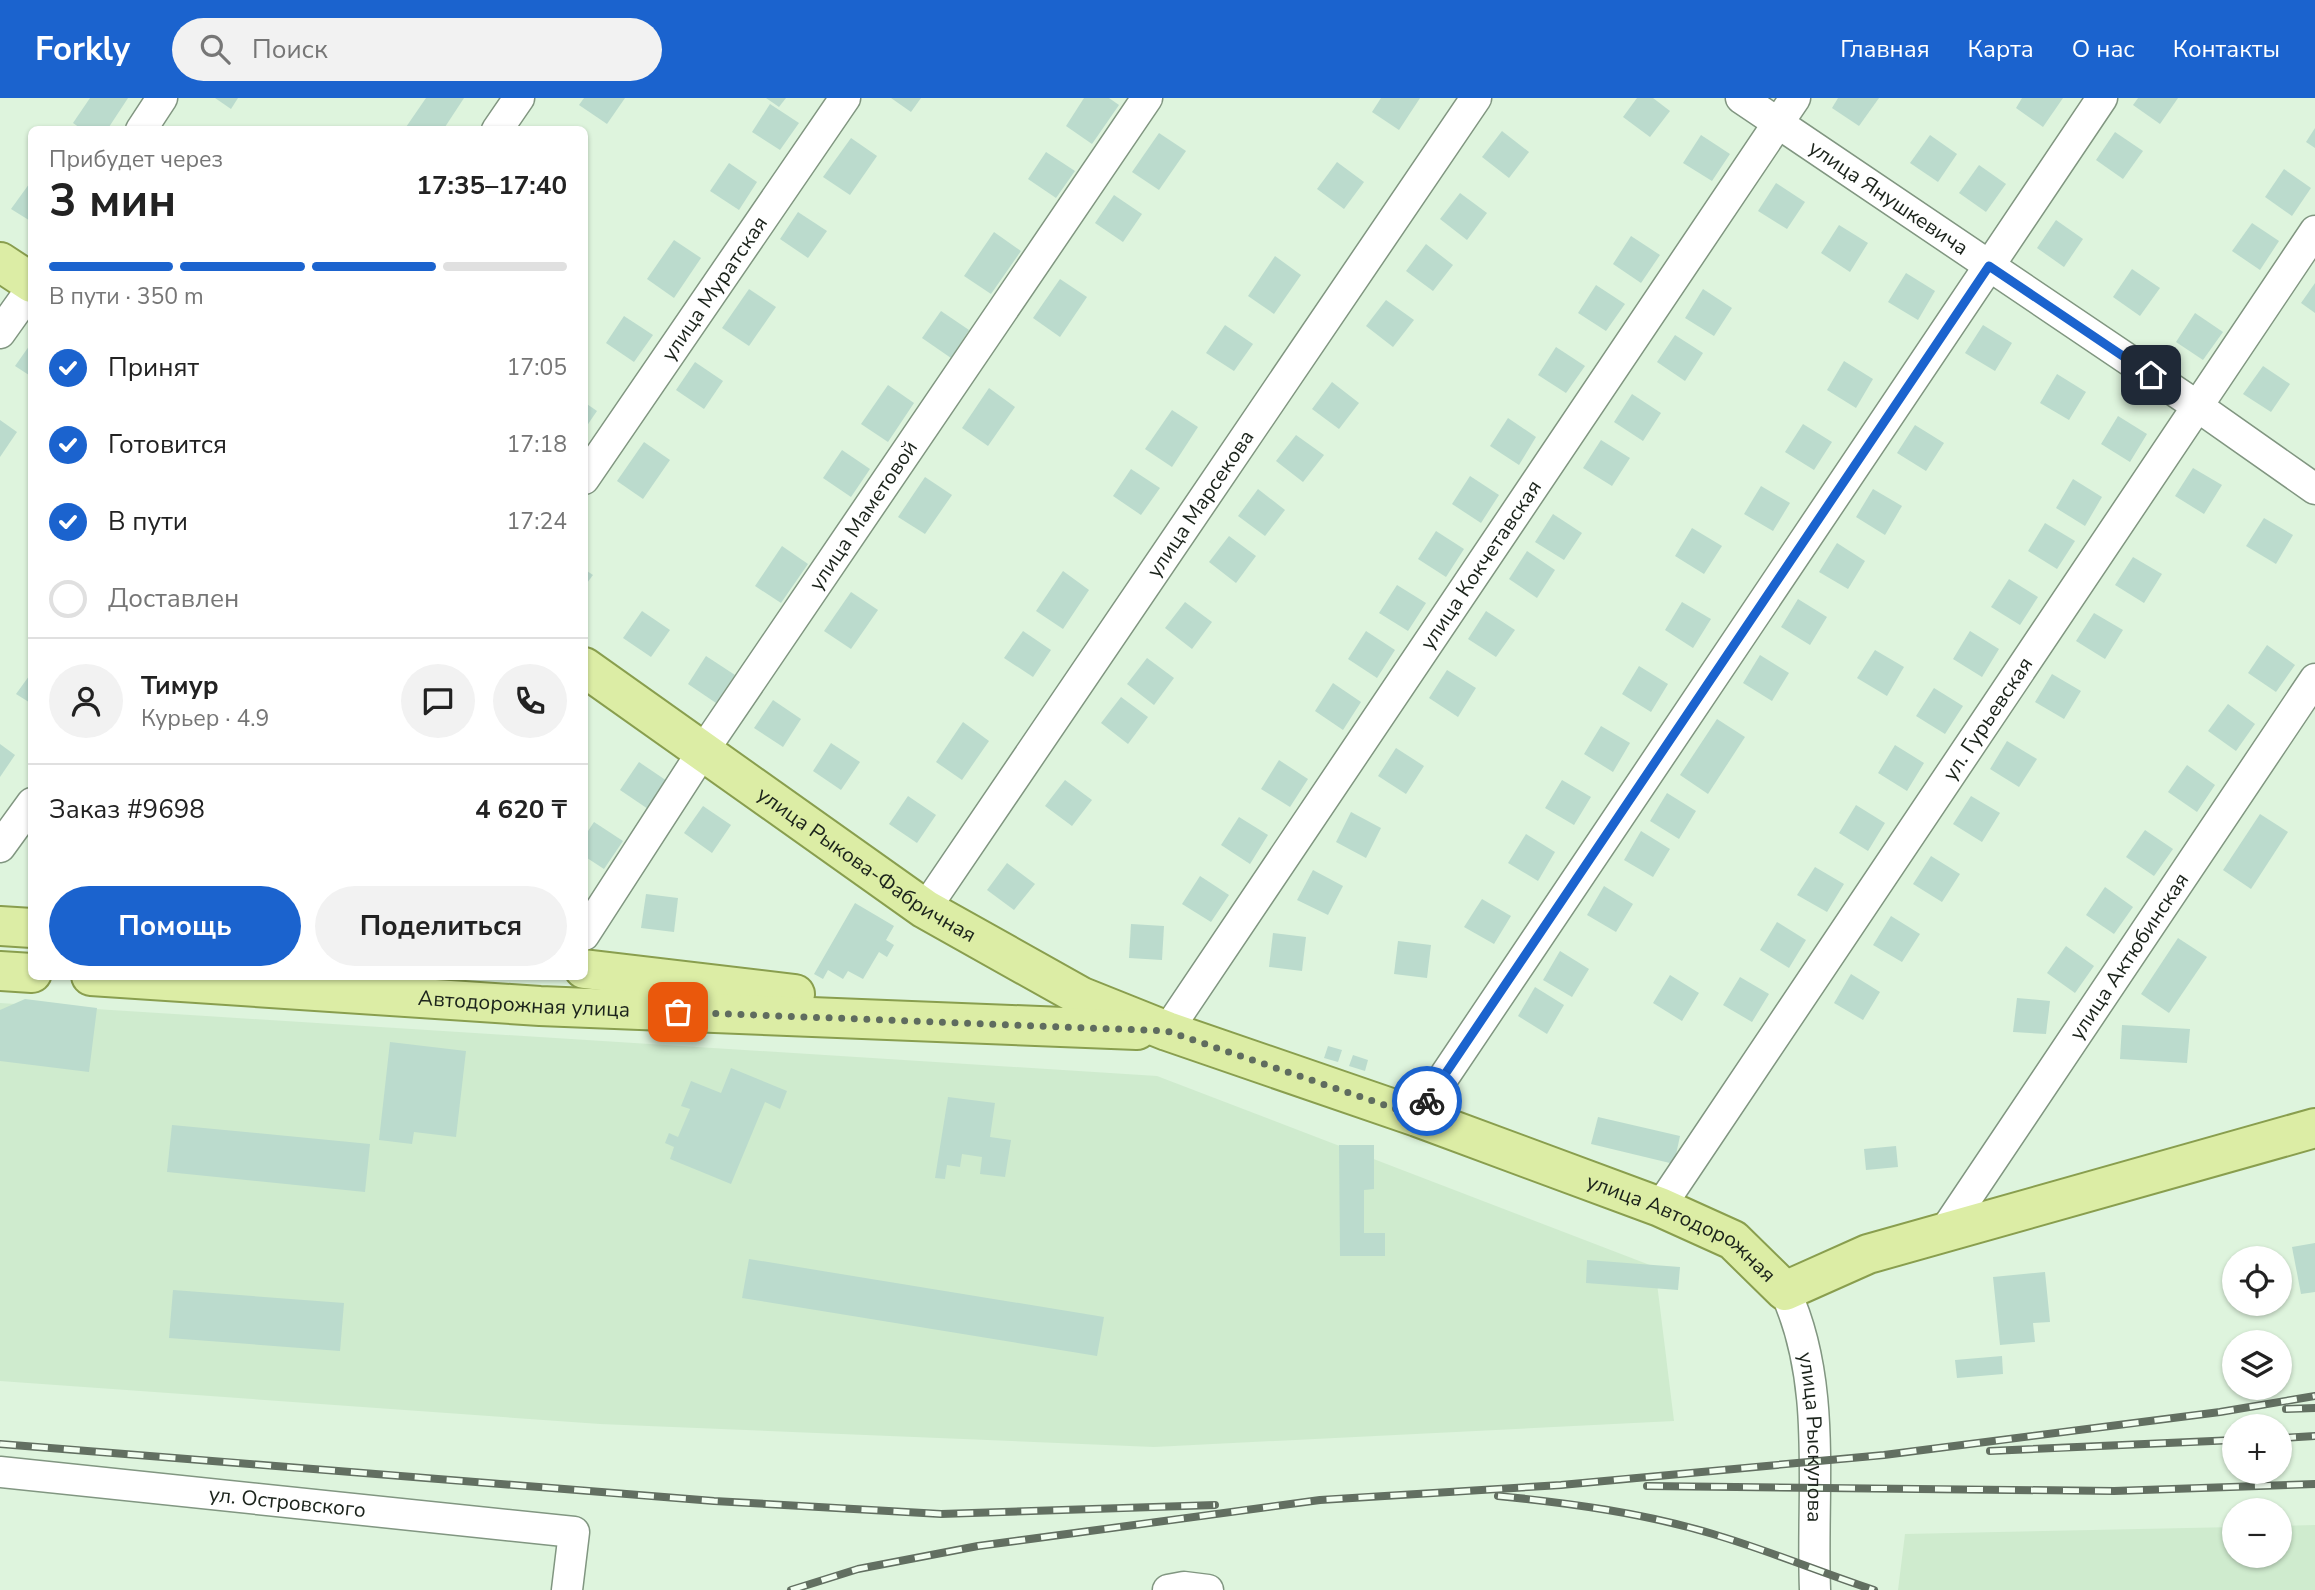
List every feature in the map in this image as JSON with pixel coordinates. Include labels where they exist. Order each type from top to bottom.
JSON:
[{"type":"main road","points":[[0,262],[28,283]]},
{"type":"main road","name":"улица Рыкова-Фабричная","points":[[588,670],[925,909],[1082,997],[1167,1031]]},
{"type":"main road","points":[[0,926],[28,928]]},
{"type":"main road","name":"Автодорожная улица","points":[[588,968],[917,1008],[959,1021]]},
{"type":"main road","points":[[0,971],[28,973]]},
{"type":"main road","name":"Автодорожная улица","points":[[194,980],[296,984],[554,1006],[1167,1031]]},
{"type":"main road","name":"улица Автодорожная","points":[[1167,1031],[1417,1116],[1661,1207],[1733,1240],[1785,1291],[1868,1254],[2315,1128]]},
{"type":"street","points":[[144,126],[162,98]]},
{"type":"street","points":[[501,126],[519,98]]},
{"type":"street","name":"улица Муратская","points":[[588,473],[845,98]]},
{"type":"street","name":"улица Маметовой","points":[[588,929],[703,751],[1147,98]]},
{"type":"street","name":"улица Марсекова","points":[[925,909],[1476,98]]},
{"type":"street","name":"улица Янушкевича","points":[[1741,98],[2197,406],[2315,489]]},
{"type":"street","name":"улица Кокчетавская","points":[[1167,1031],[1795,98]]},
{"type":"street","points":[[1417,1116],[2102,98]]},
{"type":"street","name":"ул. Гурьевская","points":[[1661,1207],[2315,231]]},
{"type":"street","points":[[0,333],[28,292]]},
{"type":"street","name":"улица Актюбинская","points":[[1944,1232],[2315,679]]},
{"type":"street","points":[[0,847],[28,808]]},
{"type":"street","name":"улица Рыскулова","points":[[1785,1291],[1800,1323],[1810,1376],[1814,1419],[1815,1590]]},
{"type":"street","name":"ул. Островского","points":[[0,1472],[574,1532],[567,1590]]},
{"type":"street","points":[[1168,1590],[1184,1587],[1208,1590]]},
{"type":"shaded area","points":[[0,1003],[1157,1076],[1655,1267],[1674,1421],[1154,1447],[600,1424],[0,1381]]},
{"type":"shaded area","points":[[2315,1525],[2315,1590],[1898,1590],[1905,1534],[2222,1527],[2222,1568],[2292,1568],[2292,1526]]},
{"type":"building","points":[[90,98],[128,98],[110,126],[77,126],[73,123]]},
{"type":"building","points":[[215,98],[238,98],[231,109]]},
{"type":"building","points":[[426,98],[464,98],[446,126],[407,126]]},
{"type":"building","points":[[584,98],[625,98],[607,124],[579,105]]},
{"type":"building","points":[[766,98],[786,98],[779,107]]},
{"type":"building","points":[[891,98],[921,98],[911,112]]},
{"type":"building","points":[[1084,98],[1109,98],[1119,105],[1092,144],[1066,126]]},
{"type":"building","points":[[1381,98],[1420,98],[1399,130],[1372,112]]},
{"type":"building","points":[[1637,98],[1653,98],[1670,111],[1650,137],[1623,117]]},
{"type":"building","points":[[1838,98],[1879,98],[1859,126],[1832,108]]},
{"type":"building","points":[[2022,98],[2063,98],[2043,127],[2016,108]]},
{"type":"building","points":[[2138,98],[2178,98],[2160,124],[2133,105]]},
{"type":"building","points":[[770,104],[799,123],[780,150],[752,132]]},
{"type":"building","points":[[2315,128],[2315,148],[2306,142]]},
{"type":"building","points":[[1502,131],[1529,152],[1509,178],[1482,157]]},
{"type":"building","points":[[2115,132],[2143,151],[2123,179],[2096,160]]},
{"type":"building","points":[[1159,133],[1186,151],[1159,190],[1132,172]]},
{"type":"building","points":[[1701,135],[1730,154],[1712,181],[1683,163]]},
{"type":"building","points":[[1930,135],[1957,154],[1938,182],[1910,163]]},
{"type":"building","points":[[851,138],[877,156],[850,195],[823,177]]},
{"type":"building","points":[[1046,152],[1075,171],[1056,198],[1028,179]]},
{"type":"building","points":[[1337,162],[1364,182],[1344,209],[1317,189]]},
{"type":"building","points":[[729,163],[757,182],[739,210],[710,191]]},
{"type":"building","points":[[1979,165],[2006,184],[1986,212],[1959,193]]},
{"type":"building","points":[[2284,169],[2311,188],[2292,216],[2265,197]]},
{"type":"building","points":[[1776,183],[1805,202],[1787,229],[1758,211]]},
{"type":"building","points":[[28,186],[28,220],[11,209]]},
{"type":"building","points":[[1460,193],[1487,213],[1467,240],[1440,219]]},
{"type":"building","points":[[1114,195],[1142,214],[1123,242],[1095,223]]},
{"type":"building","points":[[798,212],[827,231],[808,258],[780,239]]},
{"type":"building","points":[[2056,220],[2083,239],[2064,267],[2037,248]]},
{"type":"building","points":[[2252,223],[2279,241],[2260,270],[2232,251]]},
{"type":"building","points":[[1839,225],[1868,243],[1850,272],[1821,253]]},
{"type":"building","points":[[994,232],[1021,251],[991,294],[964,276]]},
{"type":"building","points":[[1631,236],[1660,255],[1641,283],[1613,264]]},
{"type":"building","points":[[674,240],[701,258],[674,298],[647,279]]},
{"type":"building","points":[[1426,244],[1453,265],[1433,291],[1406,271]]},
{"type":"building","points":[[1275,256],[1301,275],[1274,314],[1248,296]]},
{"type":"building","points":[[2132,269],[2160,288],[2140,316],[2113,297]]},
{"type":"building","points":[[1906,273],[1935,291],[1918,320],[1888,302]]},
{"type":"building","points":[[1060,279],[1087,297],[1060,337],[1033,318]]},
{"type":"building","points":[[2315,283],[2315,313],[2301,303]]},
{"type":"building","points":[[1596,285],[1625,304],[1606,331],[1578,313]]},
{"type":"building","points":[[749,289],[776,307],[749,346],[722,328]]},
{"type":"building","points":[[1703,289],[1732,308],[1714,336],[1685,318]]},
{"type":"building","points":[[1386,300],[1414,320],[1393,347],[1366,326]]},
{"type":"building","points":[[941,311],[969,330],[951,358],[922,338]]},
{"type":"building","points":[[2195,313],[2223,332],[2203,360],[2176,342]]},
{"type":"building","points":[[624,316],[653,335],[634,362],[606,343]]},
{"type":"building","points":[[1225,325],[1253,344],[1234,371],[1206,353]]},
{"type":"building","points":[[1983,325],[2012,343],[1995,371],[1965,353]]},
{"type":"building","points":[[1675,335],[1703,353],[1685,381],[1657,362]]},
{"type":"building","points":[[1556,347],[1585,366],[1566,393],[1538,375]]},
{"type":"building","points":[[28,348],[28,374],[15,366]]},
{"type":"building","points":[[1844,361],[1873,379],[1856,408],[1827,390]]},
{"type":"building","points":[[695,362],[723,381],[704,409],[676,390]]},
{"type":"building","points":[[2263,366],[2290,384],[2271,412],[2243,394]]},
{"type":"building","points":[[2057,374],[2086,392],[2069,420],[2040,403]]},
{"type":"building","points":[[1332,382],[1359,403],[1339,429],[1312,409]]},
{"type":"building","points":[[888,385],[914,403],[888,442],[861,424]]},
{"type":"building","points":[[989,388],[1015,407],[988,446],[962,428]]},
{"type":"building","points":[[1632,394],[1661,413],[1643,441],[1614,422]]},
{"type":"building","points":[[588,405],[597,411],[588,424]]},
{"type":"building","points":[[1172,410],[1198,427],[1172,467],[1145,449]]},
{"type":"building","points":[[2118,416],[2147,434],[2130,462],[2101,444]]},
{"type":"building","points":[[1508,418],[1536,437],[1519,465],[1490,446]]},
{"type":"building","points":[[0,420],[17,432],[0,457]]},
{"type":"building","points":[[1803,424],[1832,442],[1814,470],[1785,452]]},
{"type":"building","points":[[1915,425],[1944,443],[1926,471],[1897,453]]},
{"type":"building","points":[[1296,435],[1324,455],[1303,482],[1276,461]]},
{"type":"building","points":[[1601,440],[1630,458],[1612,486],[1583,468]]},
{"type":"building","points":[[644,442],[670,460],[643,499],[617,481]]},
{"type":"building","points":[[842,450],[870,469],[851,497],[823,478]]},
{"type":"building","points":[[2193,468],[2222,485],[2204,514],[2175,496]]},
{"type":"building","points":[[1131,469],[1160,488],[1141,515],[1113,496]]},
{"type":"building","points":[[1470,476],[1499,495],[1481,523],[1452,504]]},
{"type":"building","points":[[925,477],[952,495],[925,534],[898,517]]},
{"type":"building","points":[[2073,479],[2102,497],[2085,526],[2056,508]]},
{"type":"building","points":[[1761,486],[1790,503],[1773,531],[1744,514]]},
{"type":"building","points":[[1258,489],[1285,510],[1265,536],[1238,516]]},
{"type":"building","points":[[1873,489],[1902,506],[1885,535],[1856,517]]},
{"type":"building","points":[[1553,514],[1582,533],[1564,560],[1535,542]]},
{"type":"building","points":[[2264,518],[2293,535],[2276,564],[2246,546]]},
{"type":"building","points":[[2045,523],[2075,541],[2057,569],[2028,551]]},
{"type":"building","points":[[1692,528],[1722,546],[1704,574],[1675,556]]},
{"type":"building","points":[[1436,531],[1464,549],[1446,577],[1418,559]]},
{"type":"building","points":[[1229,536],[1256,556],[1236,583],[1209,562]]},
{"type":"building","points":[[1837,543],[1865,561],[1848,589],[1819,572]]},
{"type":"building","points":[[782,546],[808,564],[781,603],[755,586]]},
{"type":"building","points":[[1527,551],[1555,570],[1537,598],[1509,579]]},
{"type":"building","points":[[2133,557],[2162,574],[2144,603],[2115,585]]},
{"type":"building","points":[[1063,571],[1089,590],[1063,629],[1036,611]]},
{"type":"building","points":[[2009,579],[2038,597],[2020,625],[1991,607]]},
{"type":"building","points":[[1397,585],[1426,603],[1408,631],[1379,613]]},
{"type":"building","points":[[851,592],[878,610],[851,649],[824,631]]},
{"type":"building","points":[[1798,599],[1827,617],[1810,645],[1781,627]]},
{"type":"building","points":[[1185,602],[1212,622],[1192,649],[1165,628]]},
{"type":"building","points":[[1682,602],[1711,619],[1693,648],[1665,630]]},
{"type":"building","points":[[642,611],[670,630],[651,657],[623,638]]},
{"type":"building","points":[[1486,611],[1515,630],[1496,657],[1468,639]]},
{"type":"building","points":[[2094,613],[2123,630],[2105,659],[2076,641]]},
{"type":"building","points":[[1023,631],[1051,650],[1033,677],[1004,658]]},
{"type":"building","points":[[1366,631],[1395,650],[1377,678],[1348,659]]},
{"type":"building","points":[[1970,631],[1999,649],[1982,677],[1953,659]]},
{"type":"building","points":[[2267,645],[2295,665],[2276,692],[2248,673]]},
{"type":"building","points":[[1875,650],[1904,667],[1887,696],[1857,678]]},
{"type":"building","points":[[1760,655],[1789,673],[1772,701],[1743,683]]},
{"type":"building","points":[[706,656],[735,675],[716,703],[688,684]]},
{"type":"building","points":[[1147,658],[1174,678],[1154,705],[1127,684]]},
{"type":"building","points":[[1639,666],[1668,684],[1651,712],[1622,694]]},
{"type":"building","points":[[1447,670],[1476,688],[1458,717],[1429,698]]},
{"type":"building","points":[[2052,674],[2081,691],[2064,719],[2035,702]]},
{"type":"building","points":[[28,678],[28,702],[16,694]]},
{"type":"building","points":[[1333,683],[1361,702],[1343,730],[1315,711]]},
{"type":"building","points":[[1934,688],[1963,706],[1945,734],[1916,716]]},
{"type":"building","points":[[1121,697],[1148,717],[1128,744],[1101,723]]},
{"type":"building","points":[[773,700],[801,719],[783,747],[754,728]]},
{"type":"building","points":[[2228,704],[2255,724],[2236,751],[2208,731]]},
{"type":"building","points":[[1717,719],[1745,737],[1708,794],[1680,775]]},
{"type":"building","points":[[963,722],[989,741],[962,780],[936,762]]},
{"type":"building","points":[[1601,726],[1630,743],[1613,772],[1584,754]]},
{"type":"building","points":[[2007,741],[2037,759],[2019,787],[1990,769]]},
{"type":"building","points":[[831,743],[860,762],[841,790],[813,771]]},
{"type":"building","points":[[0,744],[15,755],[0,777]]},
{"type":"building","points":[[1895,745],[1924,763],[1907,791],[1878,773]]},
{"type":"building","points":[[1396,748],[1424,766],[1406,794],[1378,776]]},
{"type":"building","points":[[1279,760],[1308,779],[1290,807],[1261,789]]},
{"type":"building","points":[[639,762],[667,781],[648,809],[620,790]]},
{"type":"building","points":[[2187,765],[2215,785],[2197,812],[2168,792]]},
{"type":"building","points":[[1065,780],[1092,800],[1072,826],[1045,806]]},
{"type":"building","points":[[1562,780],[1591,797],[1574,825],[1545,808]]},
{"type":"building","points":[[1667,793],[1696,811],[1679,839],[1650,821]]},
{"type":"building","points":[[908,796],[936,815],[917,843],[889,824]]},
{"type":"building","points":[[1971,796],[2000,813],[1982,842],[1953,824]]},
{"type":"building","points":[[1856,805],[1885,823],[1868,851],[1839,833]]},
{"type":"building","points":[[703,806],[731,825],[712,853],[684,833]]},
{"type":"building","points":[[1351,812],[1381,828],[1366,858],[1336,842]]},
{"type":"building","points":[[2260,814],[2288,832],[2251,889],[2223,870]]},
{"type":"building","points":[[1239,817],[1268,835],[1250,864],[1221,845]]},
{"type":"building","points":[[594,822],[623,841],[604,869],[588,859],[588,831]]},
{"type":"building","points":[[2145,830],[2173,849],[2154,876],[2126,857]]},
{"type":"building","points":[[1641,831],[1670,849],[1653,877],[1624,860]]},
{"type":"building","points":[[1526,834],[1555,852],[1538,881],[1508,863]]},
{"type":"building","points":[[1931,856],[1960,874],[1942,902],[1913,884]]},
{"type":"building","points":[[1007,863],[1035,884],[1014,910],[987,890]]},
{"type":"building","points":[[1815,867],[1844,884],[1827,912],[1797,895]]},
{"type":"building","points":[[1313,870],[1343,886],[1328,915],[1297,900]]},
{"type":"building","points":[[1200,876],[1229,895],[1211,922],[1182,904]]},
{"type":"building","points":[[1604,886],[1633,904],[1616,932],[1587,915]]},
{"type":"building","points":[[2105,887],[2133,907],[2114,934],[2086,915]]},
{"type":"building","points":[[646,894],[678,898],[674,932],[641,928]]},
{"type":"building","points":[[1482,899],[1511,916],[1494,944],[1464,927]]},
{"type":"building","points":[[855,903],[894,926],[886,940],[894,945],[887,957],[879,952],[863,979],[848,971],[843,979],[828,970],[823,979],[814,974]]},
{"type":"building","points":[[1891,916],[1920,934],[1902,962],[1873,945]]},
{"type":"building","points":[[1777,922],[1806,940],[1789,968],[1760,950]]},
{"type":"building","points":[[1131,924],[1164,926],[1162,960],[1129,958]]},
{"type":"building","points":[[1273,933],[1306,937],[1302,971],[1269,967]]},
{"type":"building","points":[[2178,938],[2207,957],[2169,1013],[2141,994]]},
{"type":"building","points":[[1398,941],[1431,945],[1427,978],[1394,974]]},
{"type":"building","points":[[2066,946],[2094,966],[2075,993],[2047,973]]},
{"type":"building","points":[[1560,951],[1589,969],[1572,997],[1543,980]]},
{"type":"building","points":[[1851,974],[1880,992],[1863,1020],[1834,1003]]},
{"type":"building","points":[[1670,975],[1699,993],[1682,1021],[1653,1003]]},
{"type":"building","points":[[1740,977],[1769,994],[1752,1022],[1723,1005]]},
{"type":"building","points":[[1535,987],[1564,1005],[1547,1034],[1518,1016]]},
{"type":"building","points":[[2017,998],[2050,1001],[2046,1034],[2013,1032]]},
{"type":"building","points":[[25,999],[97,1008],[89,1072],[0,1061],[0,1010]]},
{"type":"building","points":[[2122,1025],[2190,1029],[2187,1063],[2120,1059]]},
{"type":"building","points":[[390,1042],[466,1051],[456,1137],[414,1132],[412,1144],[379,1140]]},
{"type":"building","points":[[1328,1046],[1342,1050],[1338,1062],[1324,1058]]},
{"type":"building","points":[[1353,1055],[1368,1060],[1365,1071],[1349,1066]]},
{"type":"building","points":[[731,1068],[787,1091],[780,1109],[765,1102],[731,1184],[670,1159],[674,1147],[665,1143],[669,1133],[678,1137],[690,1109],[681,1106],[691,1081],[721,1093]]},
{"type":"building","points":[[948,1097],[995,1103],[990,1137],[1011,1140],[1005,1177],[980,1174],[982,1157],[962,1154],[960,1167],[947,1165],[945,1179],[935,1178]]},
{"type":"building","points":[[1598,1117],[1680,1136],[1674,1164],[1591,1144]]},
{"type":"building","points":[[172,1125],[370,1144],[365,1192],[167,1172]]},
{"type":"building","points":[[1339,1145],[1374,1145],[1374,1189],[1364,1190],[1364,1233],[1385,1233],[1385,1256],[1340,1256]]},
{"type":"building","points":[[1896,1146],[1898,1167],[1866,1170],[1864,1149]]},
{"type":"building","points":[[2315,1243],[2315,1292],[2301,1294],[2292,1247]]},
{"type":"building","points":[[749,1259],[1104,1317],[1097,1356],[742,1298]]},
{"type":"building","points":[[1587,1260],[1680,1267],[1678,1290],[1586,1283]]},
{"type":"building","points":[[2045,1272],[2050,1322],[2033,1323],[2035,1342],[2000,1345],[1993,1277]]},
{"type":"building","points":[[173,1290],[344,1303],[340,1351],[169,1338]]},
{"type":"building","points":[[2002,1356],[2003,1374],[1957,1378],[1955,1360]]},
{"type":"railway","points":[[791,1590],[858,1569],[978,1546],[1320,1500],[1561,1485],[1884,1455],[2220,1412],[2315,1396]]},
{"type":"railway","points":[[2286,1409],[2315,1408]]},
{"type":"railway","points":[[2292,1437],[2315,1436]]},
{"type":"railway","points":[[1990,1451],[2222,1441]]},
{"type":"railway","points":[[0,1444],[714,1501],[941,1514],[1215,1505]]},
{"type":"railway","points":[[1647,1486],[2114,1491],[2315,1484]]},
{"type":"railway","points":[[1498,1496],[1660,1520],[1753,1547],[1874,1590]]},
{"type":"way so far","points":[[678,1012],[1167,1031],[1417,1116],[1427,1101]]},
{"type":"route","points":[[1427,1101],[1989,266],[2151,375]]}]
